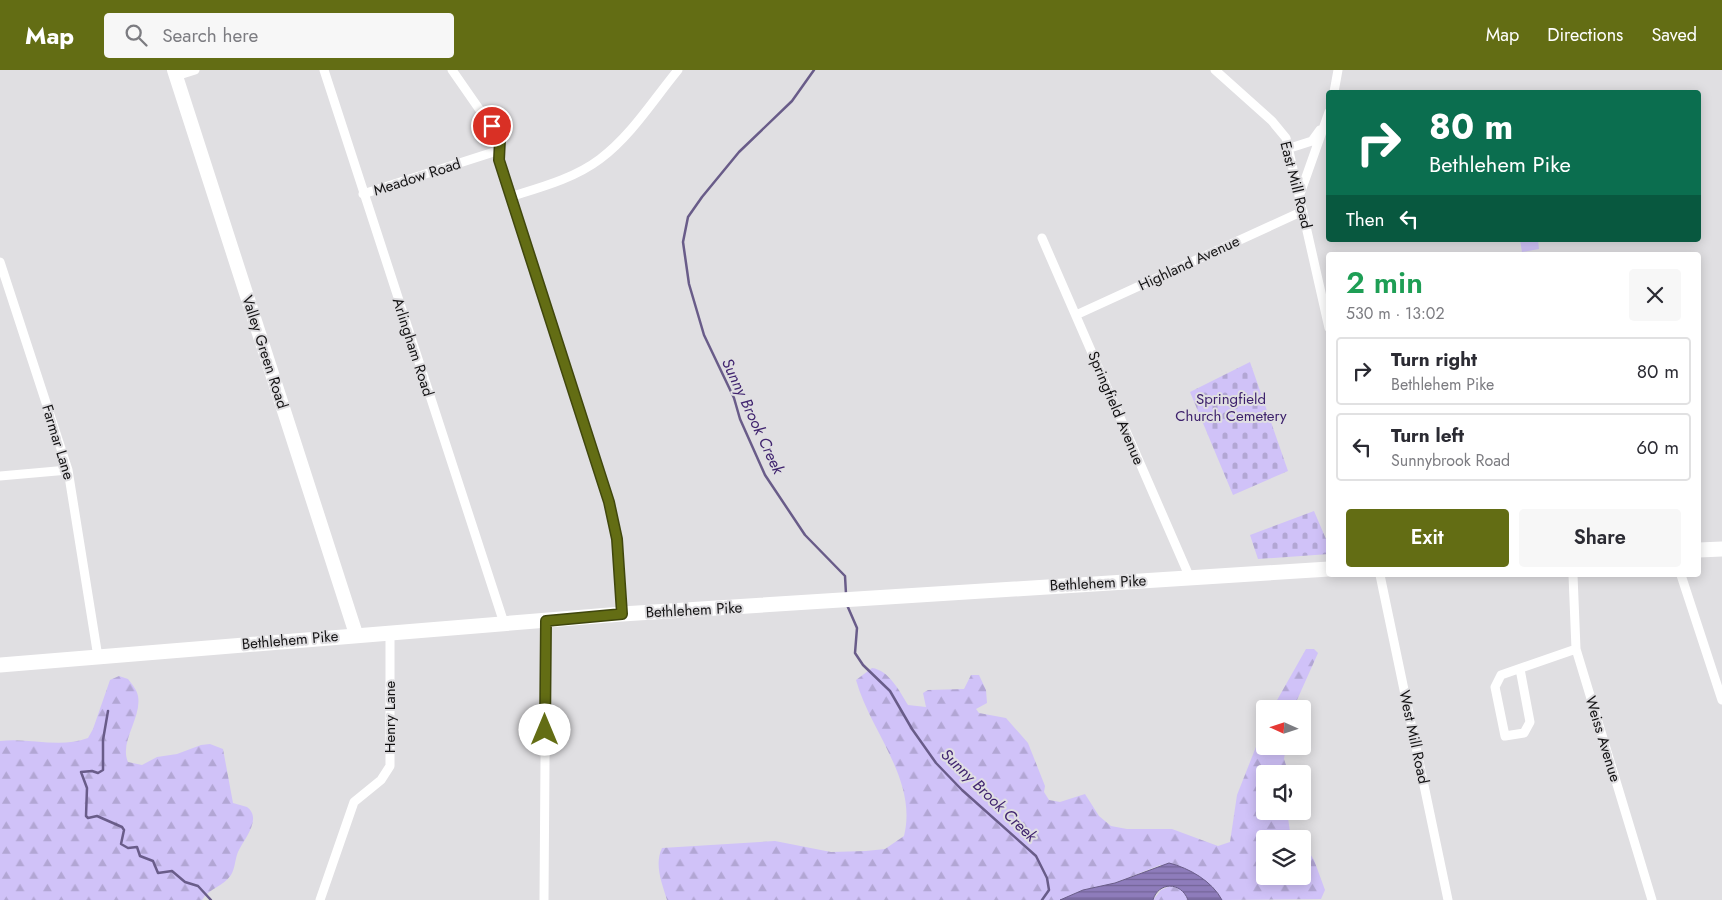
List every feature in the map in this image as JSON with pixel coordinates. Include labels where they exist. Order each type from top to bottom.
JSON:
[{"type":"main road","points":[[1701,550],[1722,548]]},
{"type":"main road","name":"Bethlehem Pike","points":[[0,665],[356,634],[390,634],[622,614],[1326,568]]},
{"type":"street","points":[[175,73],[196,70]]},
{"type":"street","name":"Arlingham Road","points":[[324,70],[504,623]]},
{"type":"street","points":[[452,70],[500,139],[499,160],[513,196],[609,502],[617,539],[622,614]]},
{"type":"street","points":[[513,196],[565,178],[599,160],[624,136],[678,70]]},
{"type":"street","name":"East Mill Road","points":[[1215,70],[1272,122],[1286,138],[1290,148],[1326,314]]},
{"type":"street","points":[[1334,90],[1338,70]]},
{"type":"street","name":"Valley Green Road","points":[[175,73],[356,634]]},
{"type":"street","points":[[1290,148],[1312,141],[1326,121]]},
{"type":"street","points":[[1300,194],[1326,121]]},
{"type":"street","name":"Meadow Road","points":[[363,194],[500,150]]},
{"type":"street","name":"Highland Avenue","points":[[1076,316],[1303,211]]},
{"type":"street","name":"Springfield Avenue","points":[[1042,238],[1190,578]]},
{"type":"street","name":"Farmar Lane","points":[[0,262],[68,470],[98,657]]},
{"type":"street","points":[[0,476],[68,470]]},
{"type":"street","name":"West Mill Road","points":[[1380,577],[1448,900]]},
{"type":"street","name":"Weiss Avenue","points":[[1573,577],[1576,649],[1652,900]]},
{"type":"street","points":[[1682,577],[1722,700]]},
{"type":"street","points":[[544,900],[546,621]]},
{"type":"street","name":"Henry Lane","points":[[320,900],[354,802],[381,780],[390,766],[390,634]]},
{"type":"street","points":[[1520,669],[1530,722],[1524,733],[1505,736],[1495,687],[1501,676],[1520,669],[1576,649]]},
{"type":"green space","points":[[1520,242],[1538,242],[1539,249],[1522,252]]},
{"type":"green space","name":"Springfield Church Cemetery","points":[[1250,362],[1288,471],[1233,495],[1190,392]]},
{"type":"green space","points":[[1314,511],[1326,539],[1326,554],[1258,559],[1250,535]]},
{"type":"green space","points":[[1306,649],[1314,649],[1318,653],[1297,700],[1277,700]]},
{"type":"green space","points":[[872,668],[878,670],[889,677],[908,705],[926,707],[923,693],[928,690],[964,689],[971,675],[979,675],[986,690],[987,703],[976,709],[979,713],[1006,718],[1028,743],[1045,786],[1044,792],[1049,800],[1060,802],[1085,794],[1099,816],[1111,826],[1127,829],[1172,829],[1218,846],[1230,842],[1237,795],[1256,747],[1256,755],[1285,755],[1286,765],[1256,765],[1256,820],[1288,820],[1290,830],[1256,830],[1256,885],[1311,885],[1311,855],[1325,890],[1321,899],[1222,900],[1217,892],[1160,865],[1115,883],[1083,890],[1060,900],[667,900],[659,867],[662,848],[775,841],[831,852],[866,851],[885,849],[904,836],[907,815],[899,775],[871,718],[856,680]]},
{"type":"green space","points":[[119,676],[128,679],[138,696],[137,713],[126,746],[128,762],[142,765],[157,757],[177,754],[201,745],[210,744],[223,749],[233,803],[247,807],[253,817],[253,823],[238,852],[232,873],[228,879],[208,893],[202,900],[0,900],[0,741],[22,740],[66,743],[88,738],[110,680]]},
{"type":"green space","points":[[1170,886],[1182,890],[1188,900],[1153,900],[1161,890]]},
{"type":"shaded area","points":[[1169,863],[1199,876],[1218,893],[1222,900],[1188,900],[1180,889],[1170,886],[1160,890],[1153,900],[1060,900],[1083,890],[1115,883]]},
{"type":"waterway","name":"Sunny Brook Creek","points":[[814,70],[792,101],[739,152],[702,197],[688,217],[683,242],[689,284],[704,335],[734,398],[740,419],[765,475],[805,535],[845,576],[846,594]]},
{"type":"waterway","name":"Sunny Brook Creek","points":[[847,605],[857,628],[855,653],[863,665],[890,691],[912,729],[936,763],[962,790],[1036,856],[1047,878],[1049,890],[1042,900]]},
{"type":"waterway","points":[[108,711],[103,740],[103,770],[98,773],[92,771],[81,772],[87,788],[86,816],[88,818],[97,816],[122,827],[124,830],[121,844],[128,848],[137,847],[140,856],[153,861],[158,873],[172,871],[185,882],[198,886],[211,900]]},
{"type":"route","points":[[492,126],[500,139],[499,160],[513,196],[609,502],[615,524],[617,544],[622,614],[546,621],[545,730]]}]
